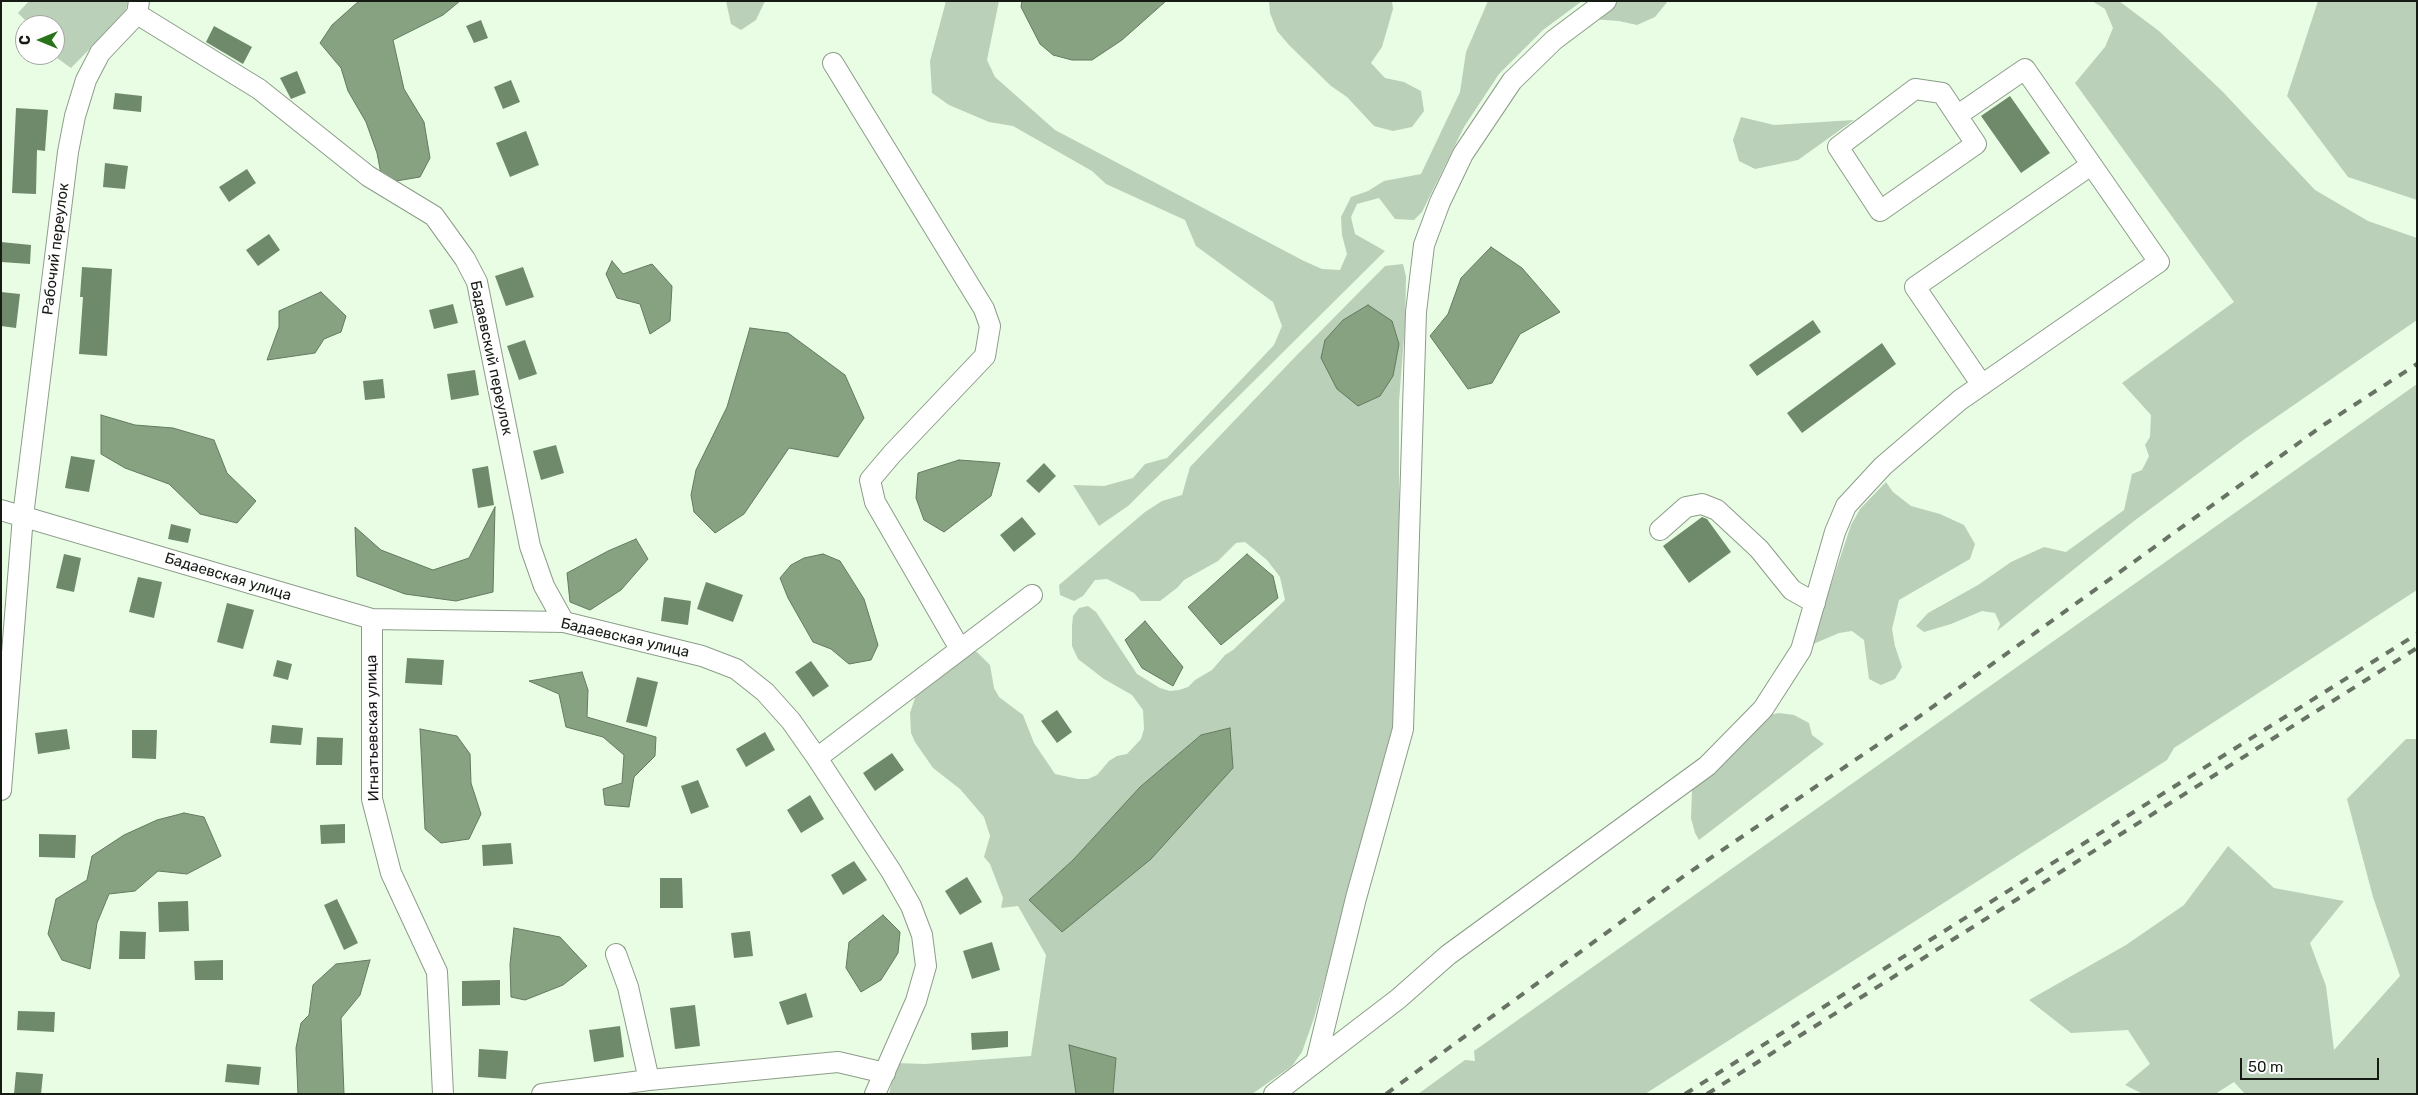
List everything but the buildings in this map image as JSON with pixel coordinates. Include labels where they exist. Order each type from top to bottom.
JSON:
[{"type":"street","points":[[1316,1062],[1356,898],[1403,729],[1416,312],[1424,245],[1440,202],[1463,154],[1512,81],[1554,40],[1606,1]]},
{"type":"street","name":"Рабочий переулок","points":[[1,790],[24,516],[68,152],[75,116],[86,80],[100,53],[138,8]]},
{"type":"street","name":"Бадаевский переулок","points":[[138,8],[259,89],[368,176],[434,216],[466,258],[477,282],[530,546],[544,586],[564,622]]},
{"type":"street","points":[[833,63],[984,309],[990,326],[985,356],[892,454],[870,480],[875,502],[960,649]]},
{"type":"street","points":[[1274,1094],[1398,999],[1448,955],[1707,766],[1763,709],[1801,650],[1835,532],[1846,506],[1883,466],[1960,400],[2159,262],[2025,69],[1958,115]]},
{"type":"street","points":[[1915,89],[1942,93],[1958,115],[1976,144],[1880,211],[1838,147],[1915,89]]},
{"type":"street","points":[[1982,385],[1915,287],[2091,165]]},
{"type":"street","points":[[1660,530],[1686,507],[1702,504],[1717,510],[1759,549],[1792,590],[1815,603]]},
{"type":"street","name":"Бадаевская улица","points":[[1,510],[372,619],[564,622],[702,656],[736,669],[771,700],[791,722],[817,758],[891,871],[911,906],[922,935],[926,966],[916,1001],[875,1094]]},
{"type":"street","points":[[817,758],[1032,595]]},
{"type":"street","name":"Игнатьевская улица","points":[[372,619],[372,800],[391,873],[436,972],[443,1094]]},
{"type":"street","points":[[616,954],[628,987],[649,1080]]},
{"type":"street","points":[[542,1094],[649,1080],[838,1062],[885,1073]]},
{"type":"shaded area","points":[[29,1],[128,1],[125,13],[71,68],[65,64],[65,15],[20,15],[18,13]]},
{"type":"shaded area","points":[[359,1],[460,1],[443,15],[393,40],[404,89],[424,122],[430,158],[420,177],[396,181],[381,174],[377,153],[366,122],[348,91],[341,68],[320,43],[332,25]]},
{"type":"shaded area","points":[[726,1],[765,1],[756,20],[741,30],[731,24]]},
{"type":"shaded area","points":[[946,1],[999,1],[987,60],[995,77],[1055,130],[1304,261],[1322,269],[1340,270],[1347,254],[1342,235],[1341,217],[1351,197],[1368,191],[1384,181],[1421,174],[1460,92],[1466,52],[1488,1],[1582,1],[1543,30],[1499,74],[1464,127],[1422,212],[1414,220],[1395,219],[1379,198],[1357,204],[1351,217],[1355,234],[1385,251],[1128,506],[1099,526],[1073,485],[1104,486],[1133,478],[1145,464],[1167,458],[1274,345],[1282,326],[1273,302],[1196,246],[1185,220],[1106,184],[1092,171],[1013,126],[989,122],[949,105],[932,93],[930,61]]},
{"type":"shaded area","points":[[1022,1],[1166,1],[1122,40],[1092,60],[1072,60],[1053,55],[1040,44],[1021,7]]},
{"type":"shaded area","points":[[1269,1],[1392,1],[1393,9],[1382,47],[1371,63],[1385,78],[1404,82],[1421,91],[1424,111],[1412,127],[1393,131],[1374,126],[1347,97],[1331,86],[1277,31],[1270,13]]},
{"type":"shaded area","points":[[1617,1],[1668,1],[1655,17],[1637,25],[1619,21],[1591,19]]},
{"type":"shaded area","points":[[2092,1],[2119,1],[2159,31],[2223,92],[2315,190],[2368,221],[2417,238],[2417,320],[2246,438],[2134,521],[1997,631],[2000,624],[1995,613],[1982,611],[1951,624],[1924,632],[1916,626],[1928,613],[1978,585],[2011,562],[2044,547],[2066,552],[2124,510],[2132,474],[2142,470],[2149,456],[2145,445],[2150,437],[2151,415],[2122,383],[2234,302],[2075,83],[2105,47],[2113,28],[2105,9]]},
{"type":"shaded area","points":[[2318,1],[2417,1],[2417,200],[2348,177],[2287,96]]},
{"type":"shaded area","points":[[1741,117],[1774,125],[1854,120],[1798,160],[1755,169],[1739,161],[1733,140]]},
{"type":"shaded area","points":[[1491,247],[1522,268],[1560,312],[1520,334],[1492,383],[1468,389],[1430,336],[1448,314],[1461,278]]},
{"type":"shaded area","points":[[612,261],[623,274],[652,264],[672,286],[670,321],[650,334],[640,304],[617,298],[606,274]]},
{"type":"shaded area","points":[[1403,264],[1406,277],[1405,324],[1399,402],[1399,707],[1395,733],[1314,1018],[1302,1052],[1292,1066],[1252,1094],[1113,1094],[1116,1058],[1076,1094],[889,1094],[896,1063],[925,1064],[1031,1056],[1046,955],[1018,906],[1001,908],[1003,898],[990,864],[984,857],[990,836],[984,817],[960,789],[933,768],[915,742],[911,733],[910,713],[916,695],[968,650],[977,652],[990,665],[994,688],[999,697],[1023,715],[1034,743],[1055,774],[1088,779],[1097,775],[1109,761],[1117,756],[1127,754],[1141,739],[1144,729],[1143,710],[1132,695],[1104,679],[1078,659],[1072,646],[1072,626],[1073,616],[1079,608],[1088,606],[1096,612],[1137,674],[1160,688],[1170,691],[1179,690],[1188,687],[1195,680],[1212,670],[1225,655],[1233,650],[1285,600],[1280,577],[1267,560],[1245,542],[1236,543],[1218,561],[1184,580],[1160,601],[1141,601],[1134,593],[1107,579],[1095,580],[1083,596],[1074,601],[1060,595],[1059,585],[1145,512],[1162,501],[1182,495],[1190,467],[1385,266]],"holes":[[[1201,735],[1062,932],[1029,900],[1073,860],[1140,787]]]},
{"type":"shaded area","points":[[321,292],[346,316],[341,332],[324,339],[315,353],[267,360],[279,327],[279,311]]},
{"type":"shaded area","points":[[1368,305],[1392,321],[1399,344],[1393,376],[1380,396],[1358,406],[1337,389],[1321,358],[1325,340],[1343,320]]},
{"type":"shaded area","points":[[750,328],[788,333],[845,375],[864,418],[838,457],[789,448],[744,514],[715,533],[694,512],[691,495],[696,470],[727,407]]},
{"type":"shaded area","points":[[2417,384],[2417,590],[2174,748],[2167,760],[1645,1094],[1418,1094],[1465,1060],[1475,1061],[1474,1051]]},
{"type":"shaded area","points":[[101,415],[135,425],[173,428],[214,440],[227,473],[256,501],[237,523],[200,514],[169,484],[125,468],[101,454]]},
{"type":"shaded area","points":[[959,460],[1000,463],[991,496],[944,532],[924,520],[916,498],[918,473]]},
{"type":"shaded area","points":[[1886,482],[1893,492],[1911,506],[1940,514],[1964,525],[1975,544],[1970,559],[1899,600],[1892,629],[1902,667],[1895,679],[1881,685],[1869,679],[1864,640],[1852,631],[1839,633],[1811,645],[1851,525],[1860,509]]},
{"type":"shaded area","points":[[495,507],[493,592],[456,601],[405,594],[357,576],[355,527],[381,550],[433,570],[469,558]]},
{"type":"shaded area","points":[[636,539],[648,559],[621,590],[590,610],[570,602],[567,573],[608,551]]},
{"type":"shaded area","points":[[823,554],[840,561],[864,599],[878,645],[871,660],[849,664],[831,649],[813,642],[788,598],[780,578],[791,565],[804,558]]},
{"type":"shaded area","points":[[1247,554],[1273,576],[1278,598],[1221,645],[1188,607]]},
{"type":"shaded area","points":[[1145,621],[1183,667],[1173,686],[1142,668],[1125,640]]},
{"type":"shaded area","points":[[582,672],[588,690],[587,717],[656,737],[655,756],[634,777],[629,807],[605,805],[603,789],[622,783],[624,755],[603,737],[566,727],[559,694],[529,681]]},
{"type":"shaded area","points":[[1779,713],[1794,715],[1809,723],[1812,735],[1824,744],[1699,840],[1691,818],[1692,790],[1711,775],[1768,715]]},
{"type":"shaded area","points":[[1230,728],[1233,768],[1151,859],[1062,932],[1029,900],[1073,860],[1140,787],[1201,735]]},
{"type":"shaded area","points":[[420,729],[457,736],[470,754],[471,783],[481,814],[469,839],[441,843],[425,829]]},
{"type":"shaded area","points":[[2406,739],[2417,739],[2417,1094],[2245,1094],[2234,1082],[2215,1094],[2143,1094],[2125,1085],[2150,1064],[2128,1030],[2071,1033],[2029,1000],[2126,945],[2184,905],[2228,846],[2274,888],[2344,901],[2310,943],[2326,986],[2334,1050],[2400,976],[2373,897],[2347,799]]},
{"type":"shaded area","points":[[184,813],[204,817],[221,856],[187,874],[158,871],[135,891],[109,894],[97,923],[90,969],[62,960],[48,934],[56,899],[87,880],[92,856],[124,835],[157,820]]},
{"type":"shaded area","points":[[883,915],[900,932],[898,953],[881,980],[861,992],[846,968],[849,942]]},
{"type":"shaded area","points":[[514,928],[560,937],[587,966],[563,985],[525,1000],[511,997],[510,964]]},
{"type":"shaded area","points":[[370,960],[360,995],[341,1018],[344,1094],[298,1094],[296,1048],[301,1023],[309,1015],[313,985],[336,964]]},
{"type":"shaded area","points":[[1069,1045],[1116,1058],[1113,1094],[1076,1094]]},
{"type":"railway","points":[[1386,1094],[1684,876],[1920,716],[2325,424],[2417,364]]},
{"type":"railway","points":[[1685,1094],[2417,634]]},
{"type":"railway","points":[[1707,1094],[2417,648]]}]
